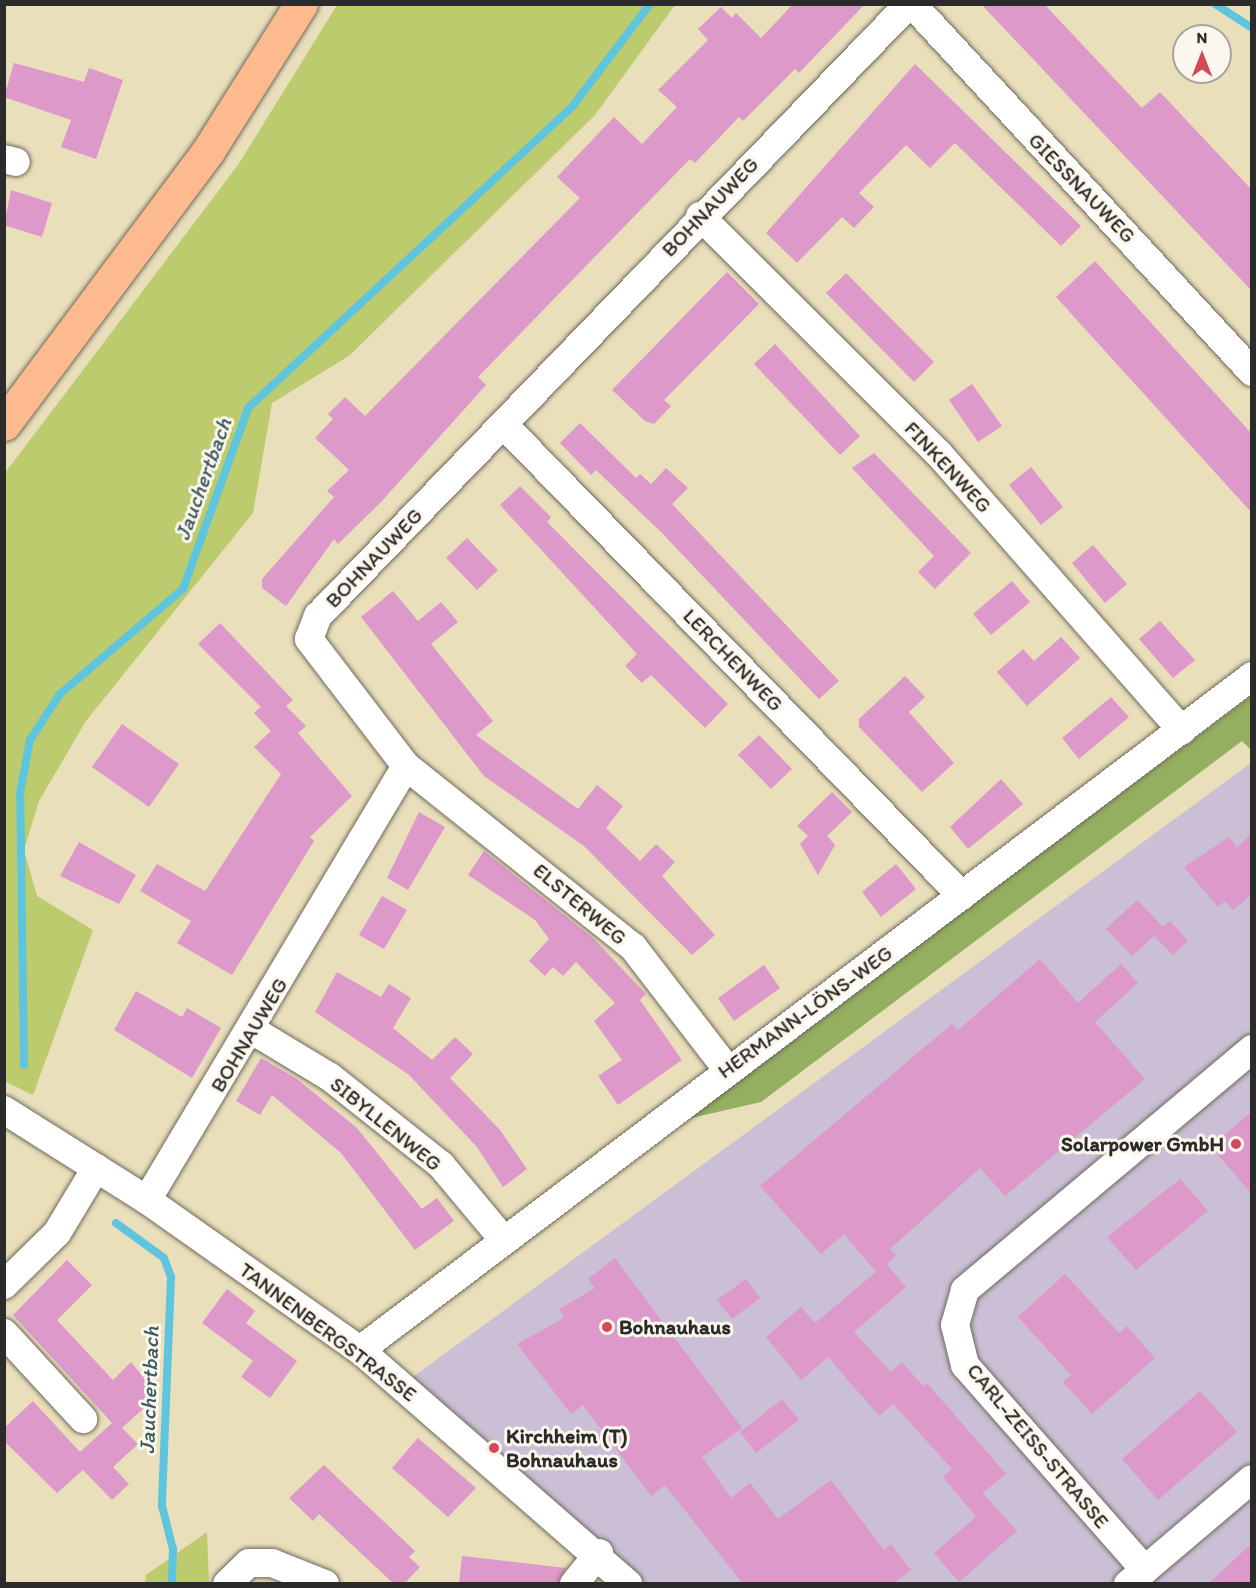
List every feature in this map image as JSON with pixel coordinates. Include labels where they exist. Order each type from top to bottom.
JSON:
[{"type":"main road","points":[[4,424],[208,151],[301,4]]},
{"type":"street","name":"BOHNAUWEG","points":[[147,1200],[252,1030],[406,766],[309,639],[318,616],[699,216],[911,4]]},
{"type":"street","name":"GIESSNAUWEG","points":[[911,4],[1251,372]]},
{"type":"street","name":"FINKENWEG","points":[[699,216],[939,454],[1182,731]]},
{"type":"street","name":"LERCHENWEG","points":[[503,424],[962,896]]},
{"type":"street","name":"HERMANN-LÖNS-WEG","points":[[360,1350],[502,1238],[1182,731],[1251,676]]},
{"type":"street","name":"ELSTERWEG","points":[[406,766],[633,948],[727,1069]]},
{"type":"street","name":"SIBYLLENWEG","points":[[252,1030],[330,1077],[441,1165],[502,1238]]},
{"type":"street","name":"CARL-ZEISS-STRASSE","points":[[1136,1577],[965,1365],[955,1325],[965,1290],[1251,1049]]},
{"type":"street","name":"TANNENBERGSTRASSE","points":[[4,1110],[147,1200],[360,1350],[599,1553],[628,1584]]},
{"type":"street","points":[[4,1285],[57,1233],[96,1168]]},
{"type":"street","points":[[4,1333],[83,1419]]},
{"type":"street","points":[[1136,1577],[1251,1479]]},
{"type":"street","points":[[574,1584],[599,1553]]},
{"type":"street","points":[[227,1584],[249,1563],[272,1563],[325,1584]]},
{"type":"shaded area","points":[[1251,763],[1251,1583],[628,1583],[402,1385]]},
{"type":"green space","points":[[337,5],[675,5],[595,115],[349,356],[272,403],[253,513],[86,721],[39,801],[24,850],[37,896],[93,930],[33,1095],[4,1081],[5,473],[238,165]]},
{"type":"green space","points":[[1251,696],[1251,750],[1242,741],[761,1102],[687,1119]]},
{"type":"green space","points":[[207,1532],[209,1583],[145,1583],[146,1575]]},
{"type":"building","points":[[793,4],[865,4],[799,73],[795,69],[743,121],[739,117],[695,163],[690,159],[478,377],[486,385],[381,502],[338,544],[334,539],[286,606],[262,588],[262,579],[334,497],[327,491],[349,470],[315,438],[333,419],[328,414],[345,397],[365,416],[580,198],[557,177],[614,117],[642,144],[677,107],[658,90],[708,40],[698,29],[721,7],[732,18],[736,13],[761,38]]},
{"type":"building","points":[[981,4],[1044,4],[1142,108],[1160,92],[1251,189],[1251,290]]},
{"type":"building","points":[[14,63],[84,82],[89,68],[123,80],[96,159],[61,147],[71,120],[4,97]]},
{"type":"building","points":[[915,64],[1081,226],[1061,246],[955,143],[930,168],[906,145],[859,193],[874,207],[854,228],[842,217],[797,263],[766,233]]},
{"type":"building","points":[[11,190],[52,203],[42,237],[4,225]]},
{"type":"building","points":[[1095,261],[1251,433],[1251,512],[1056,297]]},
{"type":"building","points":[[727,272],[759,304],[664,400],[671,406],[654,424],[645,421],[612,390]]},
{"type":"building","points":[[846,273],[934,362],[914,382],[826,293]]},
{"type":"building","points":[[775,344],[860,436],[840,455],[754,364]]},
{"type":"building","points":[[972,384],[1002,426],[978,442],[949,400]]},
{"type":"building","points":[[580,423],[636,478],[640,474],[651,484],[666,468],[688,488],[672,504],[839,681],[819,699],[662,533],[596,470],[591,475],[560,443]]},
{"type":"building","points":[[874,453],[971,553],[935,589],[918,572],[934,556],[852,468]]},
{"type":"building","points":[[1031,467],[1063,507],[1041,525],[1009,485]]},
{"type":"building","points":[[520,486],[551,517],[547,522],[728,704],[705,728],[651,675],[642,683],[625,666],[637,654],[500,505]]},
{"type":"building","points":[[467,538],[498,570],[477,590],[446,558]]},
{"type":"building","points":[[1093,545],[1127,584],[1105,603],[1072,563]]},
{"type":"building","points":[[1012,581],[1030,602],[991,635],[973,614]]},
{"type":"building","points":[[393,591],[418,621],[441,602],[458,622],[431,644],[493,721],[476,735],[578,809],[597,785],[623,806],[606,828],[640,861],[656,844],[675,862],[662,876],[715,935],[692,955],[584,846],[484,776],[361,617]]},
{"type":"building","points":[[1160,621],[1195,660],[1173,678],[1139,639]]},
{"type":"building","points":[[220,623],[293,700],[286,706],[306,726],[298,733],[352,796],[310,837],[314,841],[232,975],[177,943],[191,921],[140,891],[157,864],[205,891],[281,774],[254,747],[271,731],[254,713],[261,707],[198,644]]},
{"type":"building","points":[[1061,637],[1080,658],[1027,706],[997,672],[1023,649],[1034,661]]},
{"type":"building","points":[[905,676],[925,697],[909,712],[954,763],[922,792],[859,727],[859,719]]},
{"type":"building","points":[[1111,697],[1129,717],[1079,759],[1062,738]]},
{"type":"building","points":[[122,724],[179,764],[149,807],[92,767]]},
{"type":"building","points":[[759,735],[792,769],[771,789],[738,755]]},
{"type":"building","points":[[1001,779],[1023,804],[968,849],[950,827]]},
{"type":"building","points":[[832,792],[852,812],[827,836],[835,845],[818,875],[800,844],[808,836],[797,826]]},
{"type":"building","points":[[419,812],[445,827],[408,890],[387,878]]},
{"type":"building","points":[[1251,834],[1251,895],[1233,910],[1225,901],[1218,907],[1184,867],[1229,837],[1237,847]]},
{"type":"building","points":[[79,842],[136,875],[119,904],[60,876]]},
{"type":"building","points":[[484,851],[593,938],[646,994],[640,1000],[682,1060],[618,1105],[598,1076],[622,1060],[594,1021],[615,1003],[576,962],[563,976],[553,967],[545,976],[529,961],[549,939],[535,920],[468,875]]},
{"type":"building","points":[[896,864],[916,889],[881,917],[862,892]]},
{"type":"building","points":[[382,896],[407,910],[384,949],[359,935]]},
{"type":"building","points":[[1137,900],[1163,927],[1170,921],[1188,941],[1173,955],[1154,936],[1132,956],[1106,929]]},
{"type":"building","points":[[1040,959],[1078,1003],[1121,964],[1138,983],[1095,1022],[1145,1079],[1005,1196],[980,1168],[890,1249],[896,1256],[886,1264],[906,1287],[854,1332],[891,1372],[902,1362],[923,1386],[927,1383],[1006,1474],[983,1493],[1017,1531],[959,1582],[934,1553],[976,1517],[943,1477],[952,1469],[893,1404],[879,1416],[828,1357],[801,1380],[766,1337],[801,1307],[815,1323],[876,1272],[844,1234],[821,1254],[760,1186],[952,1024],[958,1030]]},
{"type":"building","points":[[764,965],[780,988],[734,1021],[718,998]]},
{"type":"building","points":[[337,972],[381,997],[389,984],[411,998],[393,1028],[432,1060],[455,1037],[473,1054],[450,1078],[500,1130],[527,1169],[503,1187],[477,1147],[408,1074],[315,1012]]},
{"type":"building","points":[[136,991],[182,1017],[187,1008],[221,1028],[192,1078],[114,1030]]},
{"type":"building","points":[[261,1058],[297,1079],[357,1128],[422,1209],[437,1198],[454,1221],[415,1250],[341,1153],[272,1095],[260,1115],[236,1101]]},
{"type":"building","points":[[1251,1112],[1251,1193],[1211,1147]]},
{"type":"building","points":[[1180,1179],[1208,1211],[1136,1270],[1107,1237]]},
{"type":"building","points":[[615,1258],[742,1428],[702,1457],[731,1498],[750,1483],[778,1519],[831,1480],[884,1550],[891,1544],[911,1570],[893,1584],[743,1584],[665,1485],[651,1496],[583,1405],[571,1414],[517,1344],[564,1318],[559,1309],[595,1288],[588,1279]]},
{"type":"building","points":[[67,1260],[92,1285],[57,1320],[113,1380],[131,1362],[148,1383],[146,1406],[122,1428],[138,1444],[113,1467],[129,1484],[112,1500],[83,1470],[57,1493],[4,1441],[4,1428],[33,1401],[80,1452],[112,1423],[13,1315]]},
{"type":"building","points":[[1065,1274],[1119,1333],[1127,1326],[1155,1358],[1092,1414],[1063,1382],[1071,1375],[1018,1317]]},
{"type":"building","points":[[746,1279],[760,1298],[732,1319],[717,1300]]},
{"type":"building","points":[[227,1289],[255,1311],[246,1323],[297,1361],[270,1398],[241,1377],[253,1361],[202,1323]]},
{"type":"building","points":[[1200,1391],[1237,1432],[1158,1500],[1122,1459]]},
{"type":"building","points":[[782,1399],[799,1420],[756,1453],[740,1432]]},
{"type":"building","points":[[418,1438],[476,1488],[448,1517],[392,1468]]},
{"type":"building","points":[[324,1465],[415,1551],[409,1557],[420,1567],[404,1584],[394,1584],[319,1514],[313,1521],[289,1498]]},
{"type":"building","points":[[1251,1544],[1251,1584],[1208,1584]]},
{"type":"building","points":[[462,1556],[566,1568],[558,1584],[459,1584]]},
{"type":"waterway","name":"Jauchertbach","points":[[24,1065],[20,793],[30,740],[60,694],[183,589],[248,408],[572,107],[650,4]]},
{"type":"waterway","points":[[1215,4],[1252,28]]},
{"type":"waterway","name":"Jauchertbach","points":[[116,1223],[164,1258],[171,1277],[162,1506],[173,1549],[172,1584]]},
{"type":"place","name":"Solarpower GmbH","points":[[1236,1144]]},
{"type":"place","name":"Bohnauhaus","points":[[607,1327]]},
{"type":"place","name":"Kirchheim (T) Bohnauhaus","points":[[494,1448]]}]
